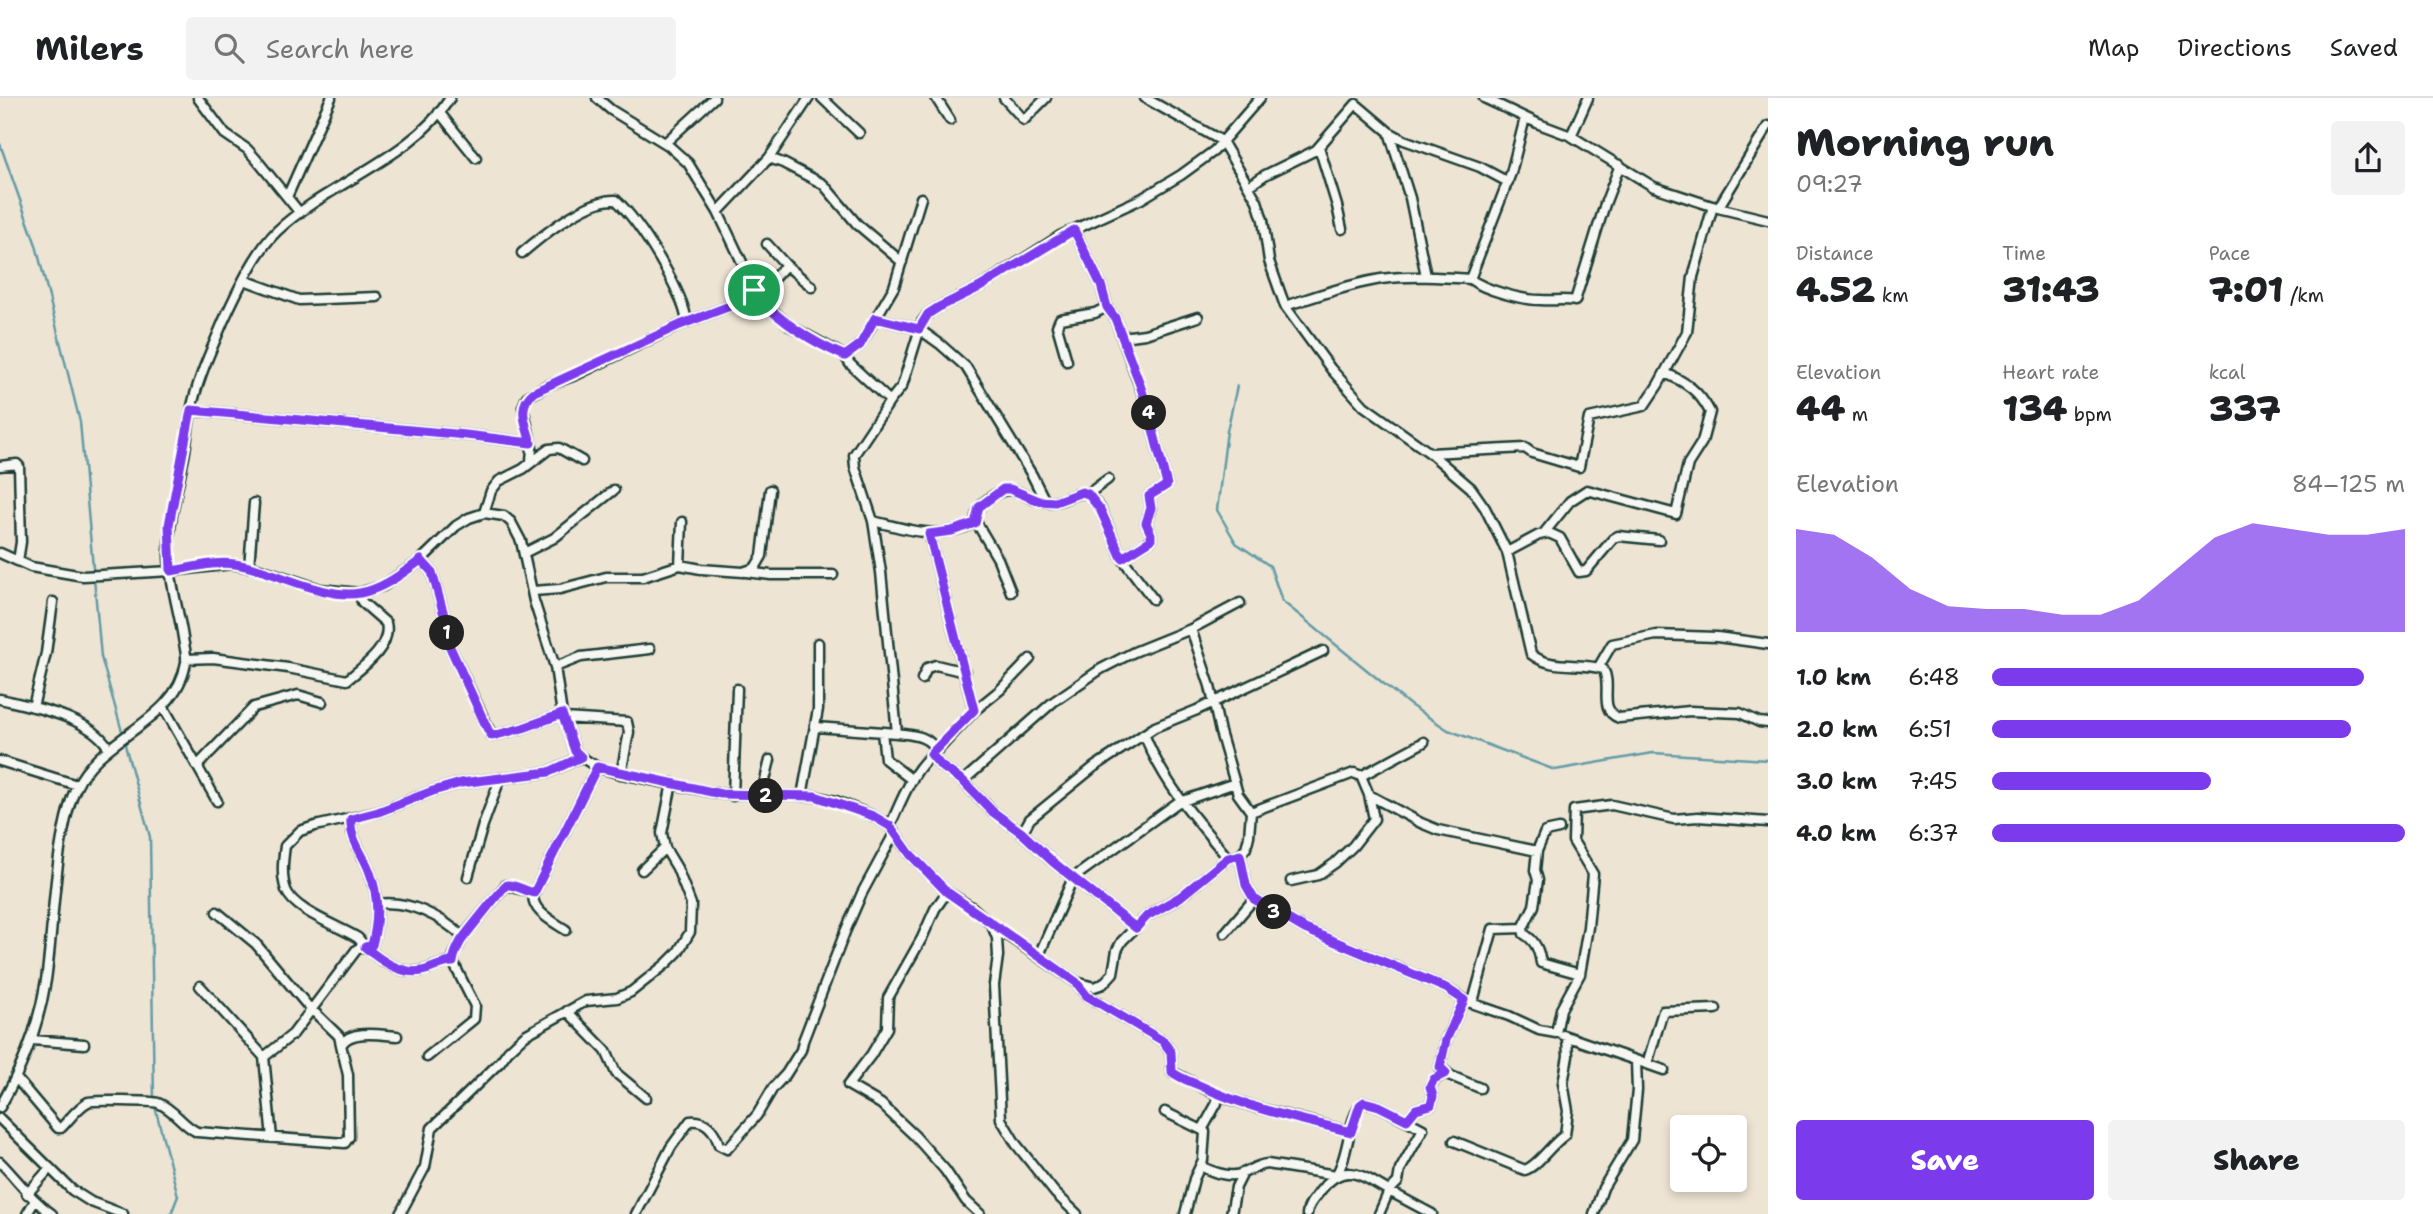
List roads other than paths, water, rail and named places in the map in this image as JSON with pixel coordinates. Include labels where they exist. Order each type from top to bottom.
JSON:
[{"type":"street","points":[[198,98],[225,134],[247,149],[300,213]]},
{"type":"street","points":[[287,197],[331,98]]},
{"type":"street","points":[[0,1107],[32,1040],[46,980],[55,870],[69,804],[87,769],[108,747],[163,706],[176,690],[187,659],[171,571],[169,525],[191,410],[201,375],[244,280],[276,231],[385,159],[424,128],[450,98]]},
{"type":"street","points":[[597,98],[611,110],[665,143],[688,163],[718,212],[752,293],[790,326],[845,356],[850,364],[890,401]]},
{"type":"street","points":[[665,143],[714,98]]},
{"type":"street","points":[[718,212],[769,158],[809,98]]},
{"type":"street","points":[[822,98],[859,133]]},
{"type":"street","points":[[936,98],[950,120]]},
{"type":"street","points":[[1004,98],[1024,120],[1046,98]]},
{"type":"street","points":[[1144,98],[1222,141],[1249,186],[1263,220],[1269,261],[1285,306],[1331,369],[1364,406],[1430,453],[1471,488],[1485,508],[1507,552],[1531,654],[1547,664],[1598,668],[1606,673],[1607,708],[1614,716],[1625,718],[1690,711],[1740,713],[1768,723]]},
{"type":"street","points":[[897,733],[885,600],[873,521],[855,467],[855,455],[902,386],[919,329],[928,314],[939,307],[980,287],[1074,230],[1141,199],[1214,152],[1260,98]]},
{"type":"street","points":[[1483,98],[1571,136],[1654,187],[1768,220]]},
{"type":"street","points":[[1571,136],[1588,98]]},
{"type":"street","points":[[1249,186],[1265,175],[1308,156],[1358,101],[1389,132],[1480,167],[1508,183]]},
{"type":"street","points":[[439,112],[476,158]]},
{"type":"street","points":[[1470,279],[1508,183],[1525,118]]},
{"type":"street","points":[[1430,453],[1525,448],[1532,453],[1579,467],[1589,418],[1644,406],[1687,332],[1693,278],[1716,207],[1768,126]]},
{"type":"street","points":[[1389,132],[1410,198],[1426,276]]},
{"type":"street","points":[[1319,147],[1338,206],[1342,229]]},
{"type":"street","points":[[769,158],[823,184],[857,224],[902,262]]},
{"type":"street","points":[[1285,306],[1381,279],[1426,276],[1470,279],[1479,286],[1538,300],[1575,301],[1620,165]]},
{"type":"street","points":[[845,356],[860,345],[894,288],[921,198]]},
{"type":"street","points":[[522,253],[564,220],[604,201],[616,200],[631,216],[670,278],[686,309],[687,322]]},
{"type":"street","points":[[1074,230],[1101,285],[1107,307],[1115,318],[1122,337],[1147,406],[1167,485],[1149,496],[1151,508],[1146,523],[1151,540],[1122,558]]},
{"type":"street","points":[[767,244],[812,287]]},
{"type":"street","points":[[531,461],[531,443],[523,407],[527,397],[687,322],[743,301],[774,278],[786,265]]},
{"type":"street","points":[[244,280],[299,300],[377,297]]},
{"type":"street","points":[[1068,361],[1056,326],[1060,319],[1095,313],[1107,307]]},
{"type":"street","points":[[1122,337],[1145,334],[1198,317]]},
{"type":"street","points":[[875,318],[919,329],[966,367],[1045,501]]},
{"type":"street","points":[[1507,552],[1544,533],[1570,501],[1587,490],[1676,514],[1688,464],[1702,442],[1710,412],[1701,396],[1685,382],[1665,373]]},
{"type":"street","points":[[191,410],[454,433],[531,443]]},
{"type":"street","points":[[484,513],[491,491],[499,481],[523,469],[549,449],[559,448],[582,461]]},
{"type":"street","points":[[0,466],[19,466],[21,542],[18,561]]},
{"type":"street","points":[[1088,494],[1108,480]]},
{"type":"street","points":[[873,521],[929,534],[952,531],[971,525],[979,507],[1003,489],[1055,502],[1082,492],[1088,494],[1100,509],[1122,558],[1153,599]]},
{"type":"street","points":[[524,553],[554,538],[614,490]]},
{"type":"street","points":[[743,572],[755,568],[762,556],[770,490]]},
{"type":"street","points":[[249,567],[254,503]]},
{"type":"street","points":[[0,553],[49,571],[83,576],[232,564],[320,589],[359,593],[383,586],[421,560],[456,526],[469,518],[484,513],[497,513],[511,522],[521,541],[555,667],[563,716],[575,751],[581,757],[597,767],[621,774],[733,796],[815,796],[836,801],[873,816],[893,829],[910,854],[947,892],[1076,982],[1087,996],[1169,1047],[1172,1072],[1216,1094],[1351,1132]]},
{"type":"street","points":[[975,520],[998,559],[1011,592]]},
{"type":"street","points":[[680,565],[682,522]]},
{"type":"street","points":[[1544,533],[1560,538],[1579,572],[1587,572],[1598,554],[1618,536],[1659,540]]},
{"type":"street","points":[[929,534],[974,710]]},
{"type":"street","points":[[421,560],[432,572],[447,626],[449,645],[492,736],[563,716],[628,722],[629,732],[621,774]]},
{"type":"street","points":[[533,592],[560,589],[606,577],[643,577],[680,565],[771,575],[833,575]]},
{"type":"street","points":[[187,659],[213,658],[288,668],[347,680],[376,653],[387,634],[386,623],[362,602],[359,593]]},
{"type":"street","points":[[33,707],[46,653],[53,602]]},
{"type":"street","points":[[963,781],[1053,702],[1101,669],[1134,652],[1191,629],[1240,603]]},
{"type":"street","points":[[1076,982],[1094,987],[1103,984],[1113,973],[1117,950],[1122,941],[1147,916],[1180,897],[1228,858],[1240,855],[1246,848],[1251,812],[1238,794],[1210,686],[1191,629]]},
{"type":"street","points":[[1598,668],[1612,644],[1642,636],[1717,638],[1768,644]]},
{"type":"street","points":[[802,796],[816,727],[818,643]]},
{"type":"street","points":[[555,667],[581,657],[650,649]]},
{"type":"street","points":[[1022,833],[1030,819],[1094,767],[1155,727],[1324,651]]},
{"type":"street","points":[[636,1214],[671,1147],[690,1121],[698,1120],[707,1124],[716,1135],[719,1145],[727,1149],[757,1115],[801,1050],[822,990],[912,780],[933,753],[974,710],[1000,690],[1030,659]]},
{"type":"street","points":[[922,680],[927,668],[936,664],[965,673]]},
{"type":"street","points":[[733,796],[737,689]]},
{"type":"street","points":[[197,766],[254,707],[298,695],[322,702]]},
{"type":"street","points":[[0,699],[46,710],[92,730],[108,747]]},
{"type":"street","points":[[163,706],[217,801]]},
{"type":"street","points":[[816,727],[897,733],[930,741],[941,766],[963,781],[993,812],[1136,928]]},
{"type":"street","points":[[882,732],[885,759],[912,780]]},
{"type":"street","points":[[1144,734],[1152,754],[1181,802],[1228,858]]},
{"type":"street","points":[[1361,776],[1424,742]]},
{"type":"street","points":[[453,962],[441,963],[416,972],[408,971],[382,960],[358,938],[298,905],[286,891],[283,868],[285,846],[300,831],[400,805],[433,791],[461,783],[549,772],[581,757]]},
{"type":"street","points":[[761,796],[769,760]]},
{"type":"street","points":[[0,761],[77,785]]},
{"type":"street","points":[[566,930],[535,906],[532,899],[597,767]]},
{"type":"street","points":[[1251,812],[1346,775],[1354,773],[1361,776],[1369,795],[1374,819],[1353,846],[1318,875],[1291,881]]},
{"type":"street","points":[[468,877],[500,779]]},
{"type":"street","points":[[400,1214],[425,1167],[432,1128],[525,1035],[586,1001],[617,998],[631,992],[678,952],[690,932],[691,904],[677,867],[665,848],[662,833],[672,783]]},
{"type":"street","points":[[1039,955],[1073,878],[1181,802],[1235,783]]},
{"type":"street","points":[[1369,795],[1438,830],[1537,851]]},
{"type":"street","points":[[1556,1033],[1561,1009],[1580,974],[1593,874],[1573,841],[1574,810],[1612,805],[1674,819],[1698,817],[1768,822]]},
{"type":"street","points":[[264,1057],[293,1034],[357,949],[372,945],[379,919],[378,904],[369,870],[350,826],[351,819]]},
{"type":"street","points":[[1559,829],[1545,832],[1537,851],[1535,870],[1538,880],[1534,906],[1523,928],[1524,934],[1531,937],[1538,949],[1541,963],[1580,974]]},
{"type":"street","points":[[642,870],[665,848]]},
{"type":"street","points":[[1240,855],[1246,885],[1254,899],[1305,929],[1446,988],[1466,1001],[1539,1030],[1556,1033],[1664,1070]]},
{"type":"street","points":[[427,1057],[474,1019],[476,1011],[472,998],[453,962],[463,937],[478,921],[499,890],[506,885],[534,893]]},
{"type":"street","points":[[947,892],[935,909],[888,998],[887,1028],[848,1085],[881,1104],[915,1136],[945,1170],[966,1201],[980,1214]]},
{"type":"street","points":[[1225,933],[1254,899]]},
{"type":"street","points":[[378,904],[391,902],[421,910],[443,920],[463,937]]},
{"type":"street","points":[[16,1078],[44,1114],[61,1128],[89,1101],[148,1101],[172,1111],[185,1126],[197,1132],[345,1143],[349,1137],[348,1074],[339,1035],[311,1010],[256,944],[217,912]]},
{"type":"street","points":[[992,925],[997,938],[998,956],[994,985],[1001,1119],[1016,1144],[1055,1193],[1077,1214]]},
{"type":"street","points":[[1480,1088],[1446,1073],[1440,1067],[1446,1040],[1466,1001],[1474,998],[1493,929],[1523,928]]},
{"type":"street","points":[[200,986],[264,1057],[272,1138]]},
{"type":"street","points":[[1647,1064],[1663,1011],[1716,1009]]},
{"type":"street","points":[[567,1011],[606,1051],[616,1073],[646,1098]]},
{"type":"street","points":[[342,1044],[352,1036],[397,1036]]},
{"type":"street","points":[[1454,1141],[1525,1170],[1533,1167],[1552,1143],[1565,1135],[1568,1111],[1563,1083],[1568,1056],[1566,1037]]},
{"type":"street","points":[[32,1040],[84,1044]]},
{"type":"street","points":[[1594,1214],[1603,1188],[1632,1140],[1637,1090],[1636,1061]]},
{"type":"street","points":[[1407,1120],[1416,1109],[1431,1105],[1433,1096],[1430,1087],[1434,1079],[1446,1073]]},
{"type":"street","points":[[1202,1130],[1217,1103],[1216,1094]]},
{"type":"street","points":[[1307,1214],[1308,1207],[1330,1178],[1336,1175],[1346,1156],[1360,1105],[1364,1102],[1379,1106],[1423,1129],[1398,1182],[1379,1214]]},
{"type":"street","points":[[1165,1112],[1205,1132],[1203,1160],[1185,1214]]},
{"type":"street","points":[[0,1119],[72,1190],[91,1202],[123,1214]]},
{"type":"street","points":[[0,1162],[34,1202],[52,1214]]},
{"type":"street","points":[[1200,1166],[1221,1174],[1235,1175],[1257,1165],[1268,1164],[1336,1175],[1357,1173],[1432,1214]]},
{"type":"street","points":[[27,1194],[50,1168]]},
{"type":"street","points":[[1231,1214],[1236,1187],[1242,1173]]},
{"type":"street","points":[[27,1214],[34,1202]]},
{"type":"waterway","points":[[0,144],[36,245],[80,422],[101,657],[123,735]]},
{"type":"waterway","points":[[1237,386],[1227,431],[1217,510],[1236,543],[1270,566],[1282,601],[1410,705],[1448,730],[1555,770],[1653,753],[1768,760]]},
{"type":"waterway","points":[[124,741],[150,837],[154,1103],[178,1196],[171,1214]]}]
